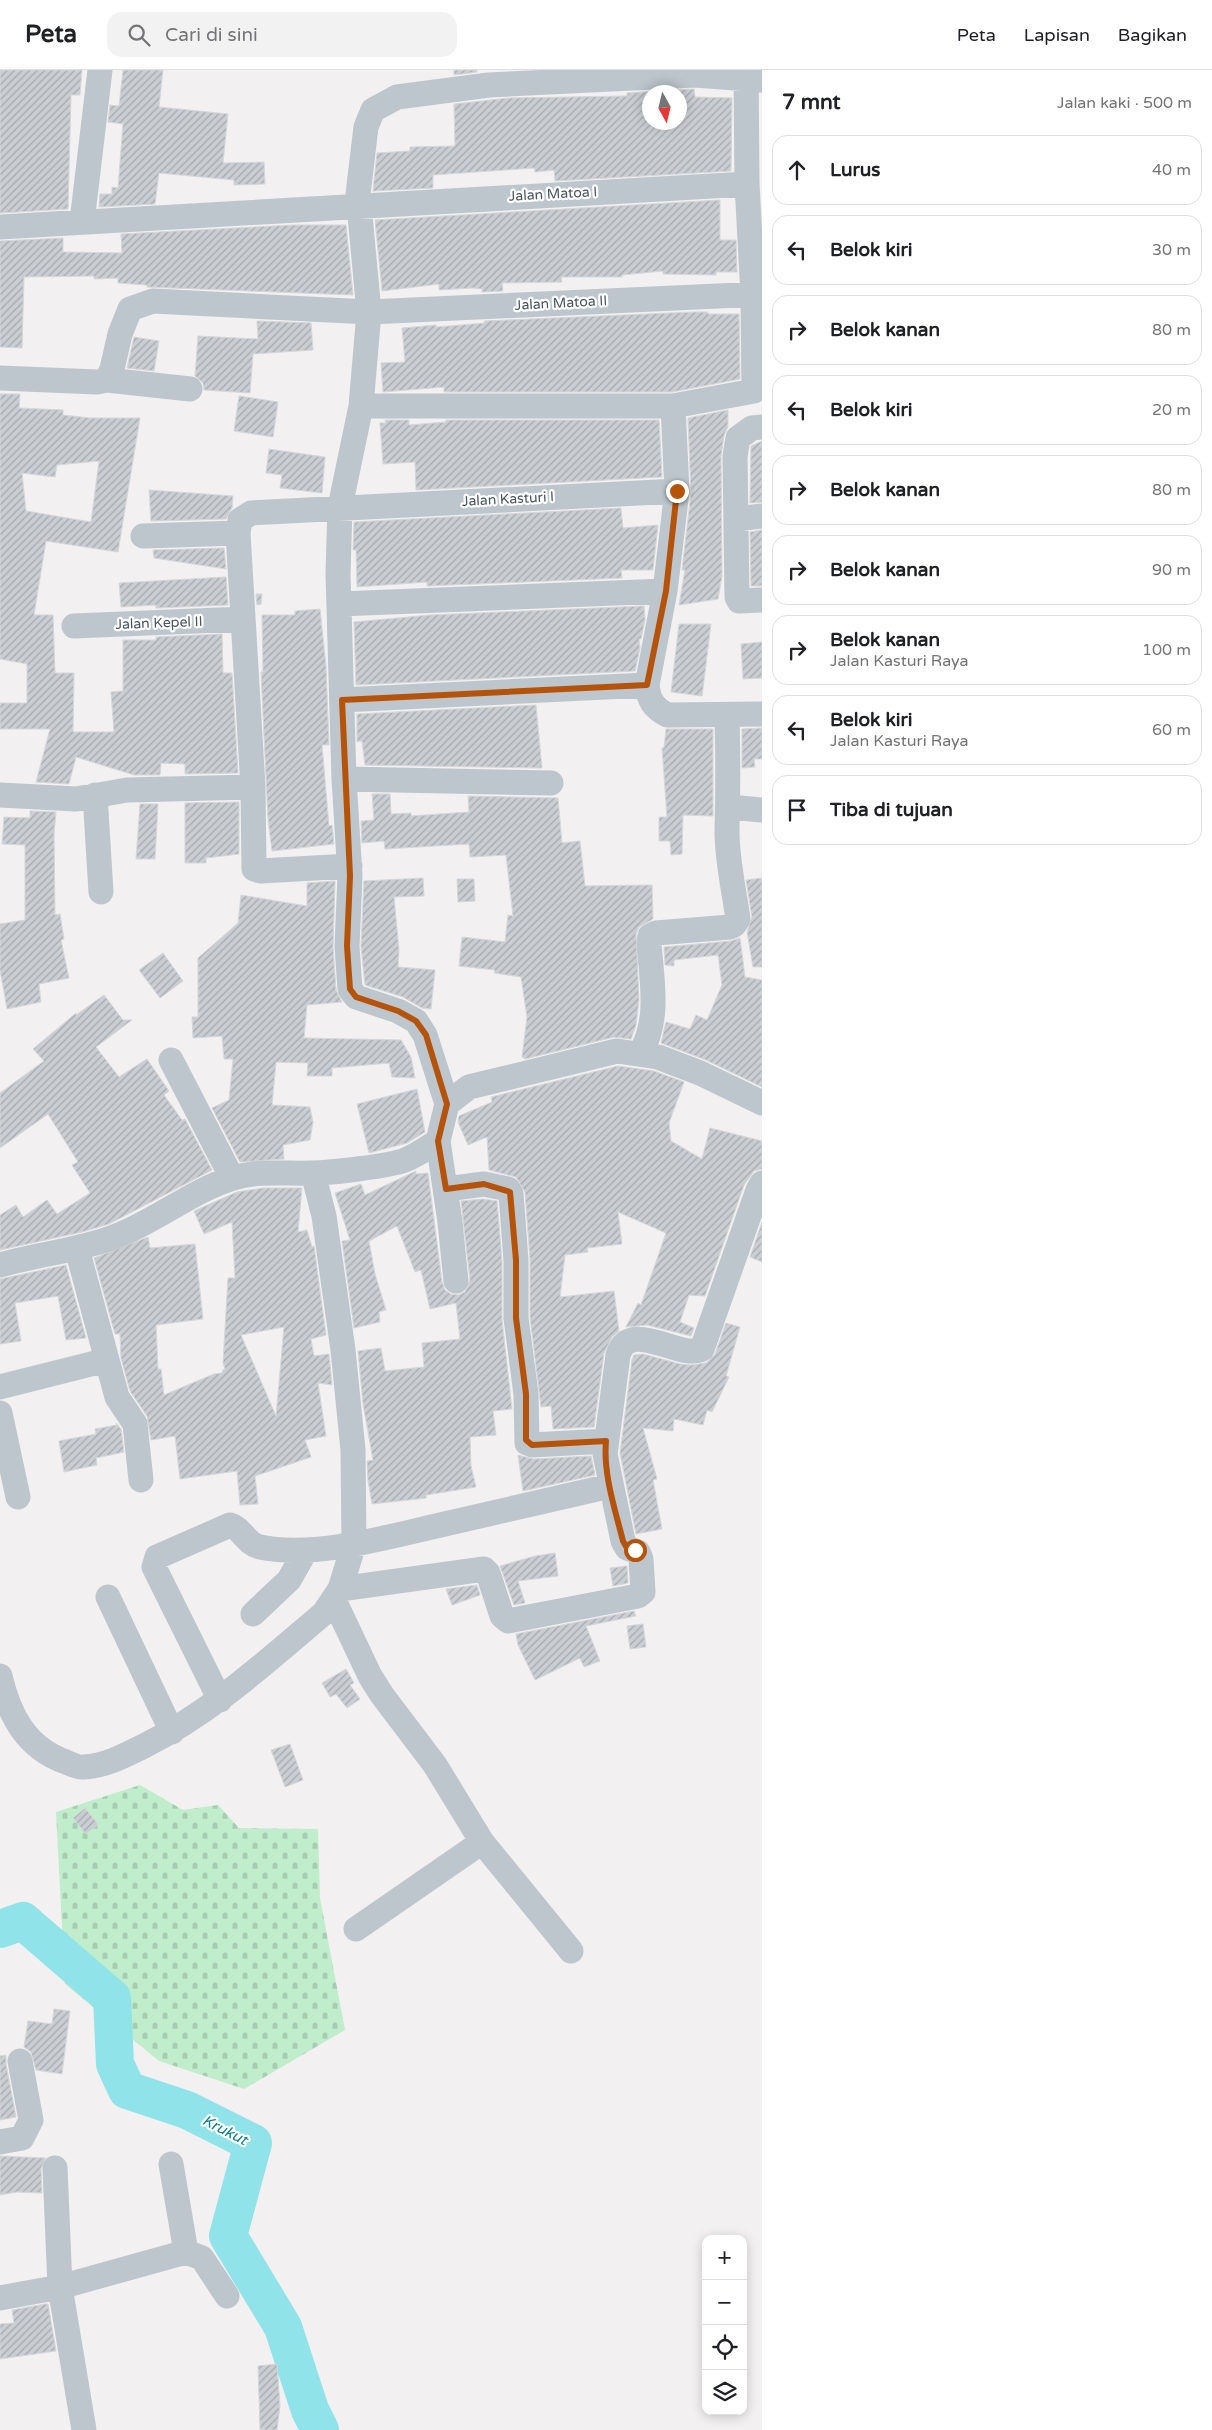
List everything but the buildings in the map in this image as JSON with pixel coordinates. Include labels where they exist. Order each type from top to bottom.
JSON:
[{"type":"street","points":[[82,222],[100,70]]},
{"type":"street","points":[[361,406],[672,406],[754,391],[758,294],[747,184],[752,76],[695,76],[488,85],[397,97],[373,110],[366,127],[359,205],[369,312],[361,406],[340,507],[339,604],[344,779],[350,866],[347,946],[350,989],[356,997],[398,1011],[416,1021],[426,1035],[447,1104],[438,1141],[446,1189],[456,1281]]},
{"type":"street","name":"Jalan Matoa I","points":[[0,228],[359,205],[747,184]]},
{"type":"street","name":"Jalan Matoa II","points":[[107,380],[112,369],[120,334],[130,309],[153,301],[369,312],[758,294]]},
{"type":"street","points":[[0,378],[97,382],[107,380],[190,389]]},
{"type":"street","points":[[672,406],[677,491],[666,591],[647,685],[649,699],[654,708],[667,715],[762,714]]},
{"type":"street","points":[[762,427],[752,428],[738,438],[735,456],[737,597],[739,600],[746,601],[762,600]]},
{"type":"street","name":"Jalan Kasturi I","points":[[238,533],[240,520],[251,513],[677,491]]},
{"type":"street","points":[[737,520],[762,516]]},
{"type":"street","points":[[143,536],[238,533],[253,787],[254,869],[260,871],[350,866]]},
{"type":"street","points":[[339,604],[666,591]]},
{"type":"street","name":"Jalan Kepel II","points":[[74,626],[243,619]]},
{"type":"street","points":[[342,700],[647,685]]},
{"type":"street","points":[[640,1054],[647,1042],[652,1025],[654,1004],[650,936],[656,932],[730,927],[737,923],[727,831],[729,807],[727,715]]},
{"type":"street","points":[[344,779],[551,783]]},
{"type":"street","points":[[0,795],[76,799],[144,789],[253,787]]},
{"type":"street","points":[[95,795],[101,892]]},
{"type":"street","points":[[729,807],[762,810]]},
{"type":"street","points":[[447,1104],[469,1087],[617,1051],[667,1060],[762,1103]]},
{"type":"street","points":[[171,1060],[232,1178]]},
{"type":"street","points":[[0,1265],[33,1256],[77,1249],[113,1238],[232,1178],[260,1173],[313,1174],[403,1161],[438,1141]]},
{"type":"street","points":[[0,1676],[4,1694],[17,1726],[48,1756],[82,1768],[121,1758],[172,1732],[220,1700],[324,1613],[337,1595],[354,1544],[353,1450],[343,1350],[324,1216],[313,1174]]},
{"type":"street","points":[[337,1595],[484,1570],[488,1573],[502,1616],[508,1621],[641,1594],[645,1590],[641,1559],[638,1552],[624,1545],[610,1486],[605,1454],[621,1348],[628,1342],[642,1339],[693,1351],[702,1349],[762,1183]]},
{"type":"street","points":[[446,1189],[484,1184],[508,1189],[510,1194],[516,1260],[516,1318],[526,1394],[527,1442],[532,1445],[606,1441]]},
{"type":"street","points":[[77,1249],[118,1397],[135,1424],[142,1480]]},
{"type":"street","points":[[0,1387],[107,1360]]},
{"type":"street","points":[[0,1413],[18,1497]]},
{"type":"street","points":[[220,1700],[154,1567],[157,1557],[230,1526],[236,1527],[253,1545],[306,1550],[354,1544],[610,1486]]},
{"type":"street","points":[[253,1614],[289,1580],[306,1550]]},
{"type":"street","points":[[337,1595],[370,1676],[435,1766],[482,1842],[571,1952]]},
{"type":"street","points":[[108,1597],[172,1732]]},
{"type":"street","points":[[356,1930],[482,1842]]},
{"type":"street","points":[[0,2142],[22,2138],[31,2120],[20,2061]]},
{"type":"street","points":[[171,2164],[186,2252]]},
{"type":"street","points":[[55,2168],[60,2287],[84,2430]]},
{"type":"street","points":[[0,2298],[60,2287],[186,2252],[202,2258],[227,2296]]},
{"type":"green space","points":[[140,1785],[183,1810],[218,1805],[239,1828],[318,1829],[320,1898],[345,2030],[244,2089],[159,2061],[65,1984],[56,1812]]},
{"type":"waterway","name":"Krukut","points":[[0,1929],[23,1921],[112,1998],[115,2064],[127,2090],[187,2110],[253,2143],[228,2236],[283,2327],[310,2410],[320,2430]]},
{"type":"route","points":[[635,1550],[624,1545],[610,1486],[605,1454],[606,1441],[532,1445],[526,1440],[526,1394],[516,1318],[516,1260],[510,1192],[508,1189],[484,1184],[446,1189],[438,1141],[447,1104],[426,1035],[416,1021],[398,1011],[356,997],[350,989],[347,946],[350,876],[344,779],[342,700],[647,685],[666,591],[677,491]]}]
